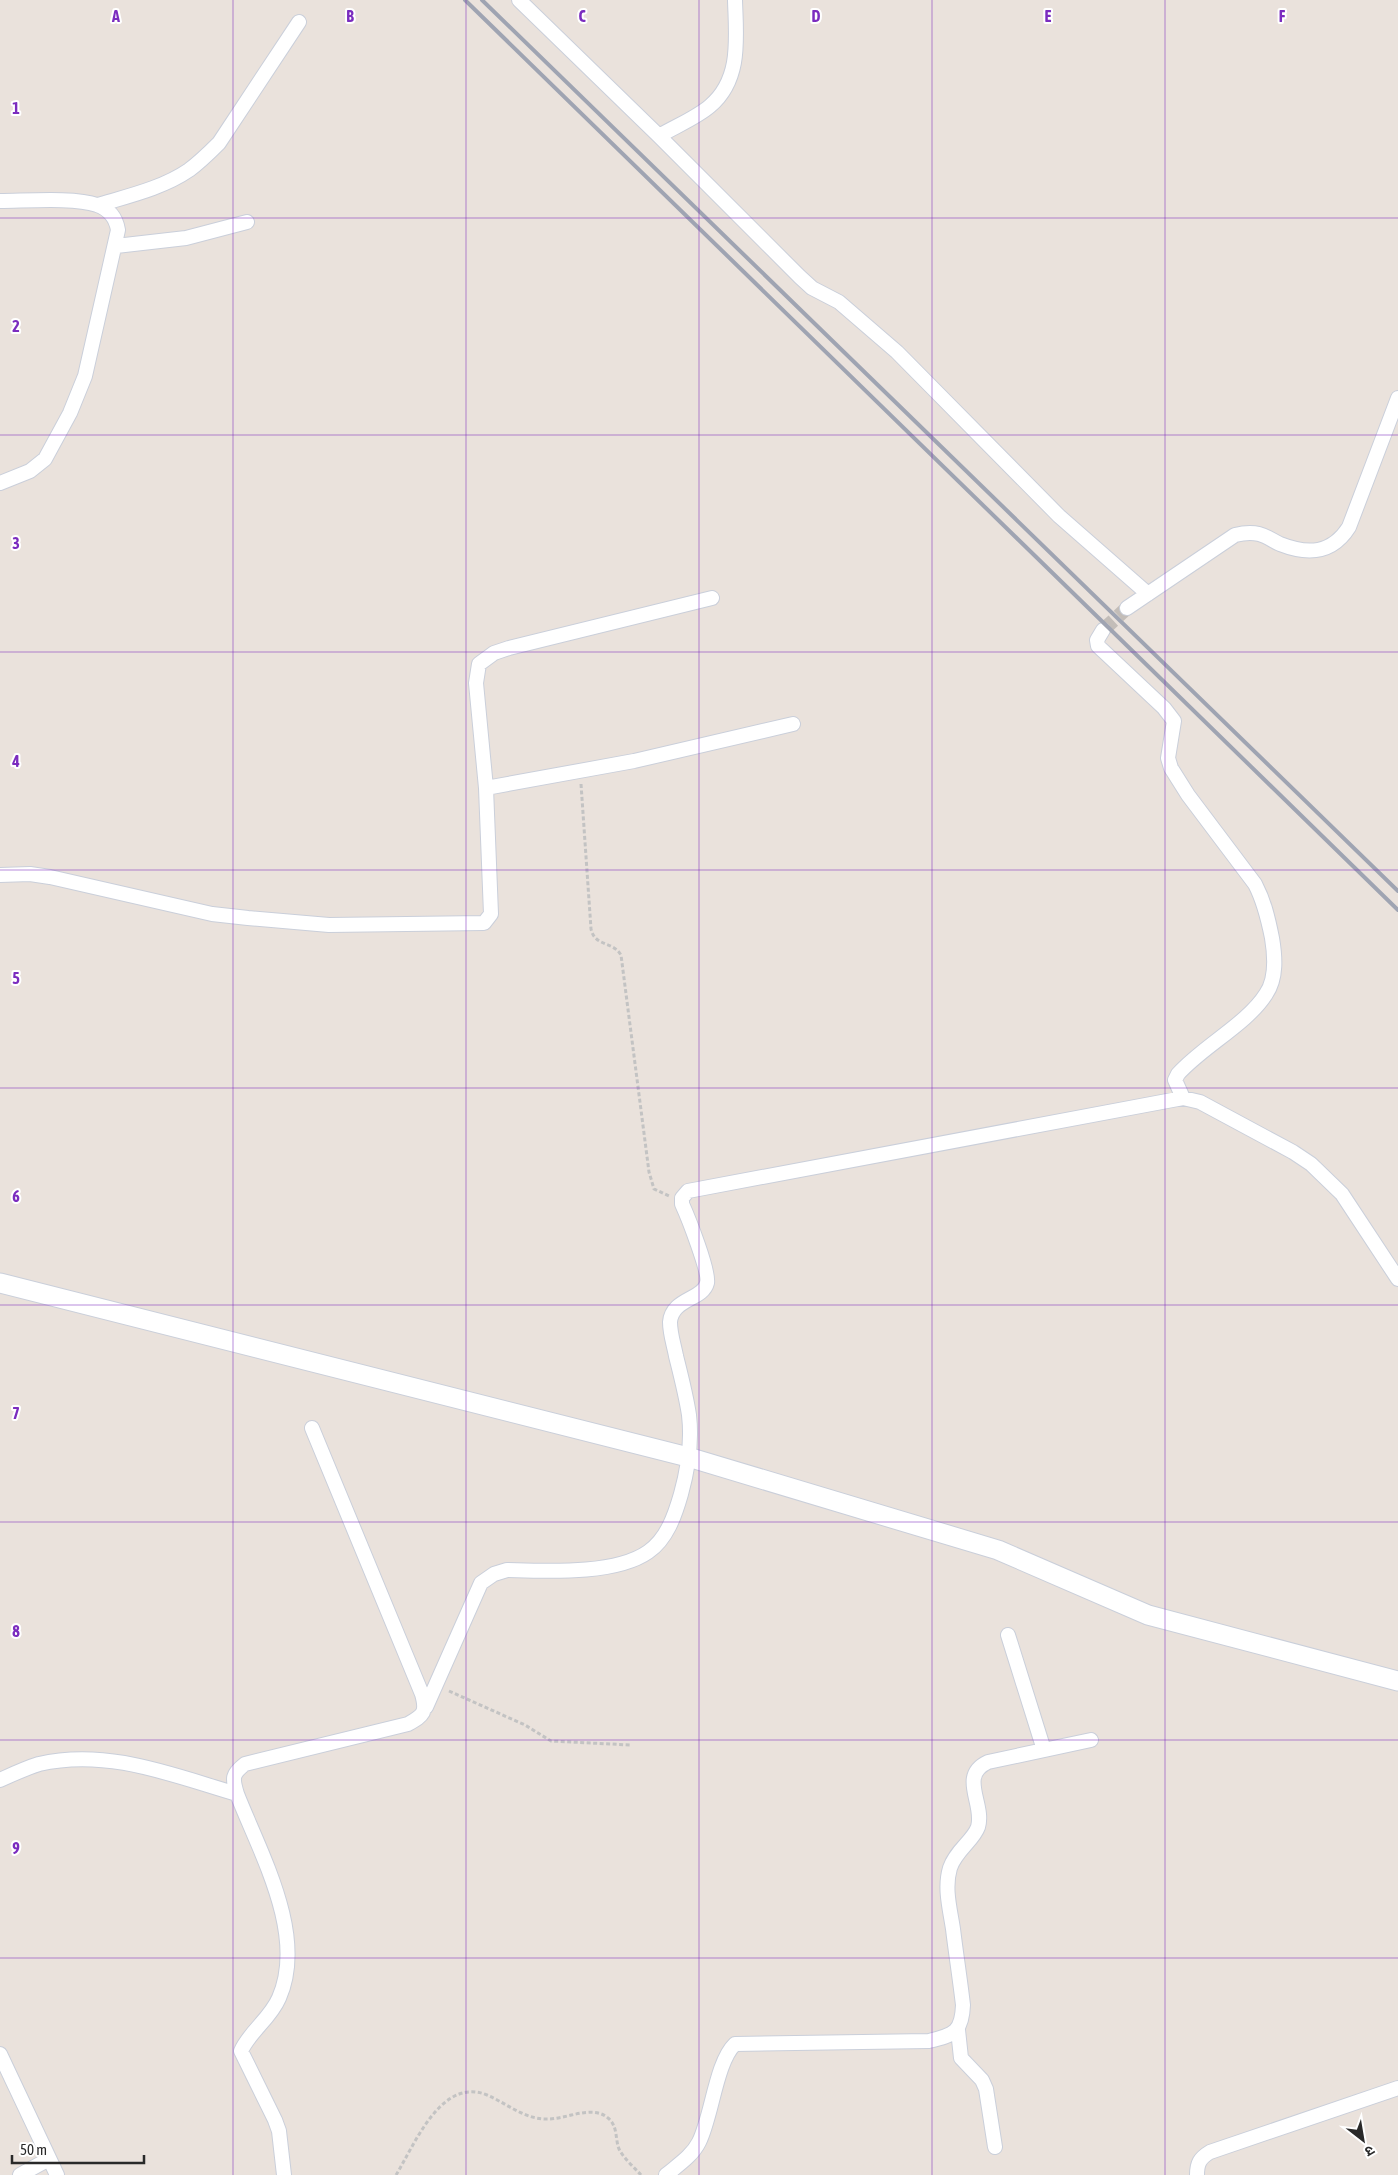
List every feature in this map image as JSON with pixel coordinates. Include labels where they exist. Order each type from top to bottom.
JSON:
[{"type":"main road","points":[[0,1283],[688,1457],[998,1550],[1148,1615],[1398,1681]]},
{"type":"street","points":[[519,0],[660,136],[800,277],[812,288],[839,302],[897,352],[1059,516],[1148,594]]},
{"type":"street","points":[[660,136],[710,106],[725,89],[733,70],[736,51],[735,0]]},
{"type":"street","points":[[98,205],[170,180],[188,170],[205,157],[219,143],[299,22]]},
{"type":"street","points":[[0,201],[81,202],[98,205],[114,216],[118,230],[116,246],[85,376],[70,413],[44,459],[30,471],[0,483]]},
{"type":"street","points":[[116,246],[186,238],[247,222]]},
{"type":"street","points":[[1127,608],[1235,535],[1258,534],[1280,544],[1300,550],[1312,551],[1323,549],[1342,538],[1349,527],[1398,398]]},
{"type":"street","points":[[0,875],[30,874],[50,877],[212,914],[239,917],[329,925],[481,924],[487,921],[491,914],[486,788],[476,682],[480,664],[487,657],[509,648],[712,598]]},
{"type":"street","points":[[1103,630],[1096,640],[1098,646],[1164,708],[1174,721],[1168,758],[1171,768],[1188,795],[1263,899],[1274,951],[1274,972],[1267,993],[1250,1012],[1178,1074],[1175,1080],[1182,1098]]},
{"type":"street","points":[[486,788],[580,771],[793,724]]},
{"type":"street","points":[[284,2175],[279,2131],[241,2050],[244,2042],[270,2014],[279,1999],[289,1960],[287,1935],[278,1896],[236,1794],[233,1781],[235,1772],[245,1764],[408,1724],[421,1717],[481,1583],[494,1574],[507,1570],[608,1567],[629,1562],[649,1552],[663,1538],[675,1516],[684,1484],[691,1437],[689,1416],[670,1321],[673,1311],[705,1288],[708,1282],[682,1198],[688,1191],[1182,1098],[1200,1102],[1293,1152],[1311,1164],[1342,1194],[1398,1279]]},
{"type":"street","points":[[312,1428],[426,1707]]},
{"type":"street","points":[[1008,1635],[1044,1750]]},
{"type":"street","points":[[995,2147],[986,2089],[982,2080],[961,2058],[958,2030],[962,2019],[963,2005],[947,1882],[954,1858],[978,1828],[979,1819],[973,1779],[976,1771],[981,1766],[988,1762],[1091,1740]]},
{"type":"street","points":[[0,1780],[39,1764],[98,1759],[135,1764],[236,1794]]},
{"type":"street","points":[[666,2175],[691,2154],[698,2143],[706,2126],[726,2056],[735,2044],[929,2041],[958,2030]]},
{"type":"street","points":[[0,2054],[57,2175]]},
{"type":"street","points":[[1197,2175],[1201,2157],[1210,2152],[1398,2088]]},
{"type":"street","points":[[20,2175],[49,2159]]},
{"type":"path","points":[[580,771],[593,936],[597,942],[614,947],[621,955],[623,962],[654,1189],[660,1193],[682,1198]]},
{"type":"path","points":[[435,1684],[525,1725],[551,1741],[630,1744]]},
{"type":"path","points":[[396,2175],[426,2122],[437,2110],[453,2097],[465,2092],[476,2092],[520,2112],[544,2119],[598,2112],[605,2115],[614,2125],[617,2140],[624,2157],[641,2175]]},
{"type":"tunnel","points":[[1103,630],[1127,608]]},
{"type":"railway","points":[[465,0],[1398,910]]},
{"type":"railway","points":[[482,0],[1398,891]]}]
